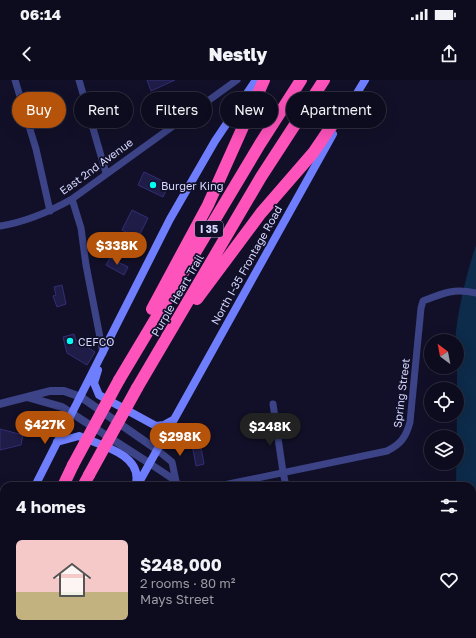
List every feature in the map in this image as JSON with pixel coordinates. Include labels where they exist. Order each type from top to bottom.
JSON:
[{"type":"highway","points":[[135,353],[154,306],[208,204],[257,80]]},
{"type":"highway","name":"Purple Heart Trail","points":[[64,482],[119,380],[301,80]]},
{"type":"highway","name":"Purple Heart Trail","points":[[86,481],[137,388],[261,177],[324,80]]},
{"type":"highway","points":[[158,354],[258,218],[310,157],[332,128]]},
{"type":"main road","points":[[37,482],[103,353],[151,254],[188,186],[215,141],[257,80]]},
{"type":"main road","name":"North I-35 Frontage Road","points":[[357,92],[365,80]]},
{"type":"main road","name":"North I-35 Frontage Road","points":[[138,482],[309,173],[335,128]]},
{"type":"main road","points":[[103,353],[94,383],[99,395],[156,426],[164,425],[174,419]]},
{"type":"main road","points":[[57,442],[79,436],[126,457],[133,465],[137,473],[136,482]]},
{"type":"street","points":[[15,80],[36,149],[50,211]]},
{"type":"street","points":[[79,80],[106,172]]},
{"type":"street","name":"East 2nd Avenue","points":[[0,226],[33,218],[72,199],[106,172],[237,80]]},
{"type":"street","points":[[72,199],[81,228],[86,265],[103,353]]},
{"type":"street","name":"Spring Street","points":[[237,482],[387,451],[399,445],[407,435],[410,422],[421,308],[423,301],[452,290],[461,289],[476,293]]},
{"type":"street","points":[[0,404],[50,391],[64,391],[80,397],[156,449],[172,462],[176,482]]},
{"type":"street","points":[[27,397],[51,403],[72,413],[149,463],[175,482]]},
{"type":"street","points":[[273,404],[285,482]]},
{"type":"water","points":[[476,245],[476,482],[456,482],[456,470],[464,470],[464,430],[457,430],[457,422],[464,422],[464,382],[457,382],[457,374],[464,374],[464,334],[456,334],[463,292]]},
{"type":"building","points":[[147,80],[175,80],[151,91]]},
{"type":"building","name":"Burger King","points":[[144,172],[169,184],[163,197],[138,185]]},
{"type":"building","points":[[132,210],[148,218],[138,238],[122,230]]},
{"type":"building","points":[[110,258],[128,267],[124,275],[106,265]]},
{"type":"building","points":[[62,285],[66,304],[57,307],[53,296],[56,295],[54,287]]},
{"type":"building","points":[[74,334],[76,340],[95,352],[87,365],[67,353],[63,337]]},
{"type":"building","points":[[0,429],[23,435],[21,445],[0,450]]},
{"type":"building","points":[[199,437],[204,464],[196,466],[191,439]]},
{"type":"place","name":"Burger King","points":[[153,185]]},
{"type":"place","name":"CEFCO","points":[[70,341]]}]
